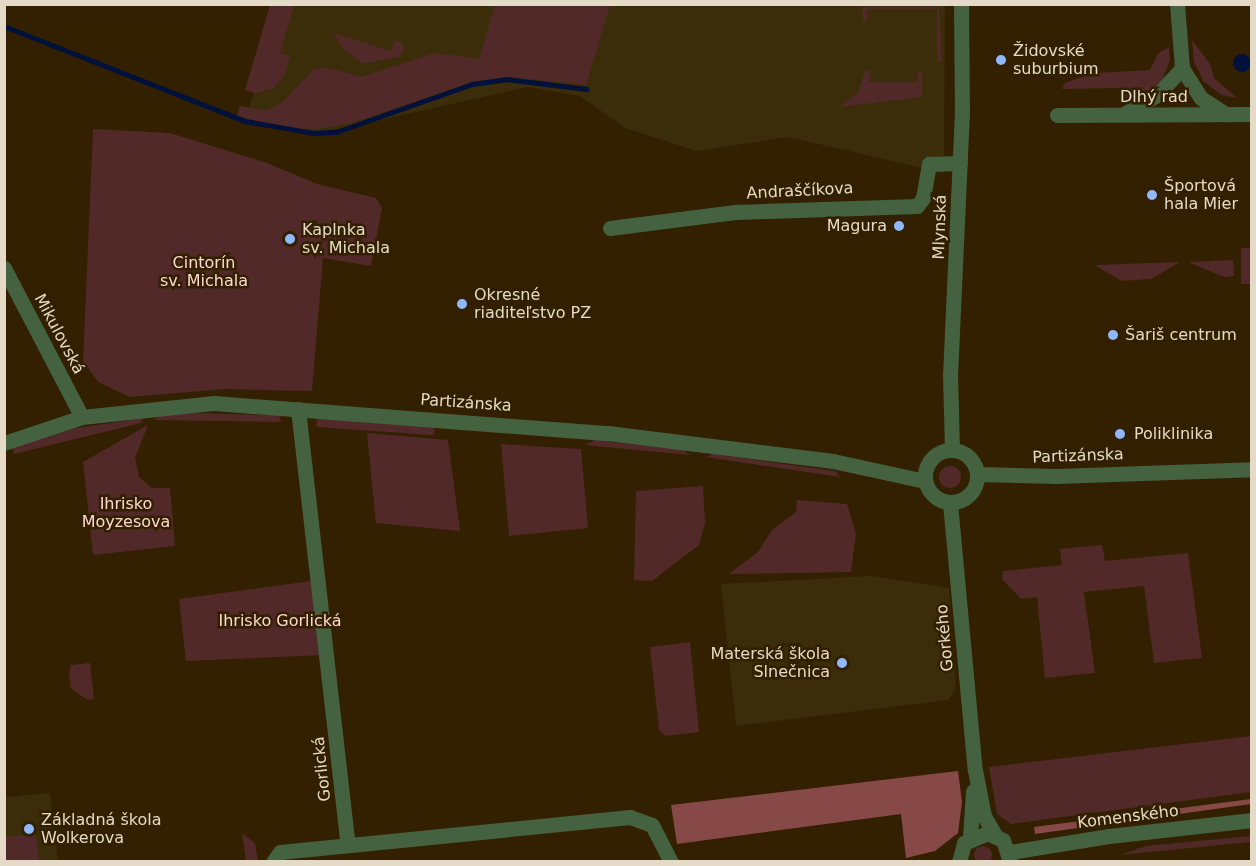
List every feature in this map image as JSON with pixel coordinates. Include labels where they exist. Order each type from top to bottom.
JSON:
[{"type":"street","name":"Mlynská","points":[[952,450],[950,376],[960,163],[961,4]]},
{"type":"street","points":[[1177,4],[1182,68],[1201,98],[1226,114]]},
{"type":"street","points":[[1122,115],[1158,94],[1182,68]]},
{"type":"street","name":"Dlhý rad","points":[[1057,115],[1251,114]]},
{"type":"street","name":"Andraščíkova","points":[[610,228],[735,212],[917,206],[923,198],[929,164],[960,163]]},
{"type":"street","name":"Mikulovská","points":[[4,268],[82,417]]},
{"type":"street","name":"Partizánska","points":[[4,443],[82,417],[214,403],[608,433],[833,461],[925,481]]},
{"type":"street","name":"Gorlická","points":[[298,409],[348,845]]},
{"type":"street","points":[[952,450],[966,455],[977,474],[967,497],[950,502],[934,496],[925,481],[932,459],[952,450]]},
{"type":"street","name":"Partizánska","points":[[977,474],[1056,476],[1251,469]]},
{"type":"street","name":"Gorkého","points":[[950,502],[975,770],[984,816],[1010,857]]},
{"type":"street","name":"Gorkého","points":[[970,838],[975,770]]},
{"type":"street","points":[[273,861],[280,852],[630,817],[652,825],[671,861]]},
{"type":"street","name":"Komenského","points":[[1010,857],[1109,836],[1251,820]]},
{"type":"street","points":[[959,861],[960,850],[970,838],[995,835]]},
{"type":"shaded area","points":[[280,5],[945,5],[944,173],[788,137],[696,151],[625,128],[580,96],[528,87],[320,133],[245,121]]},
{"type":"shaded area","name":"Materská škola Slnečnica","points":[[872,576],[949,588],[956,690],[948,700],[736,726],[721,584]]},
{"type":"shaded area","points":[[958,771],[962,802],[958,833],[935,851],[906,858],[901,814],[677,844],[671,805]]},
{"type":"shaded area","name":"Základná škola Wolkerova","points":[[50,793],[58,861],[5,862],[5,797]]},
{"type":"shaded area","points":[[1251,799],[1251,804],[1035,834],[1034,827]]},
{"type":"green space","points":[[270,5],[294,5],[280,53],[290,56],[284,76],[274,88],[255,93],[245,90]]},
{"type":"green space","points":[[495,5],[610,5],[586,85],[507,77],[472,82],[352,123],[317,129],[280,128],[237,116],[240,106],[266,110],[282,103],[314,69],[329,68],[362,77],[435,53],[479,59]]},
{"type":"green space","points":[[862,7],[939,7],[942,61],[937,61],[937,9],[867,9],[867,21],[863,21]]},
{"type":"green space","points":[[333,33],[391,51],[395,40],[402,43],[404,50],[399,57],[363,64],[344,50]]},
{"type":"green space","points":[[1192,40],[1210,64],[1214,78],[1237,98],[1222,95],[1204,82],[1194,62]]},
{"type":"green space","points":[[1169,47],[1170,60],[1162,81],[1153,91],[1132,103],[1126,102],[1119,88],[1062,89],[1065,83],[1094,73],[1150,70],[1158,53]]},
{"type":"green space","points":[[922,70],[922,97],[840,107],[858,92],[865,71],[870,71],[869,82],[918,82],[918,71]]},
{"type":"green space","name":"Cintorín sv. Michala","points":[[93,129],[170,133],[267,163],[317,184],[376,198],[382,208],[371,266],[323,258],[312,391],[226,389],[130,397],[98,382],[83,361]]},
{"type":"green space","points":[[1241,248],[1251,248],[1251,284],[1241,284]]},
{"type":"green space","points":[[1233,260],[1234,276],[1224,277],[1188,262]]},
{"type":"green space","points":[[1180,262],[1151,279],[1122,281],[1094,265]]},
{"type":"green space","points":[[188,413],[279,415],[281,422],[155,420],[158,416]]},
{"type":"green space","points":[[144,418],[141,423],[14,454],[12,447],[77,428]]},
{"type":"green space","points":[[317,418],[435,426],[434,435],[316,427]]},
{"type":"green space","name":"Ihrisko Moyzesova","points":[[148,425],[135,458],[139,477],[152,488],[170,488],[175,546],[93,555],[83,462]]},
{"type":"green space","points":[[367,433],[448,440],[460,531],[376,523]]},
{"type":"green space","points":[[595,440],[683,450],[690,455],[585,445]]},
{"type":"green space","points":[[501,444],[581,449],[588,528],[509,536]]},
{"type":"green space","points":[[712,454],[835,471],[840,477],[706,457]]},
{"type":"green space","points":[[950,466],[958,469],[961,477],[958,485],[950,488],[942,485],[939,477],[942,469]]},
{"type":"green space","points":[[703,486],[705,523],[699,545],[652,581],[634,580],[636,491]]},
{"type":"green space","points":[[797,500],[847,504],[856,533],[851,572],[729,574],[758,552],[772,530],[796,512]]},
{"type":"green space","points":[[1102,545],[1105,561],[1188,553],[1202,658],[1154,663],[1144,586],[1084,592],[1095,673],[1045,678],[1037,597],[1021,599],[1002,579],[1003,571],[1062,565],[1060,549]]},
{"type":"green space","name":"Ihrisko Gorlická","points":[[318,580],[327,655],[186,661],[179,599]]},
{"type":"green space","points":[[690,642],[699,732],[665,736],[659,730],[650,647]]},
{"type":"green space","points":[[90,663],[94,699],[88,700],[71,689],[69,671],[71,665]]},
{"type":"green space","points":[[1251,736],[1251,792],[1011,824],[997,814],[989,767]]},
{"type":"green space","points":[[242,833],[255,843],[258,861],[246,861]]},
{"type":"green space","points":[[36,834],[39,861],[5,861],[5,837]]},
{"type":"green space","points":[[1251,836],[1251,842],[1120,855],[1146,846]]},
{"type":"green space","points":[[979,846],[987,846],[992,851],[990,862],[979,864],[974,859],[974,851]]},
{"type":"water","points":[[1242,54],[1248,57],[1251,63],[1248,69],[1242,72],[1236,69],[1233,63],[1236,57]]},
{"type":"waterway","points":[[4,26],[245,121],[314,133],[336,132],[472,84],[506,79],[586,89]]},
{"type":"place","name":"Židovské suburbium","points":[[1001,60]]},
{"type":"place","name":"Športová hala Mier","points":[[1152,195]]},
{"type":"place","name":"Magura","points":[[899,226]]},
{"type":"place","name":"Kaplnka sv. Michala","points":[[290,239]]},
{"type":"place","name":"Okresné riaditeľstvo PZ","points":[[462,304]]},
{"type":"place","name":"Šariš centrum","points":[[1113,335]]},
{"type":"place","name":"Poliklinika","points":[[1120,434]]},
{"type":"place","name":"Materská škola Slnečnica","points":[[842,663]]},
{"type":"place","name":"Základná škola Wolkerova","points":[[29,829]]}]
